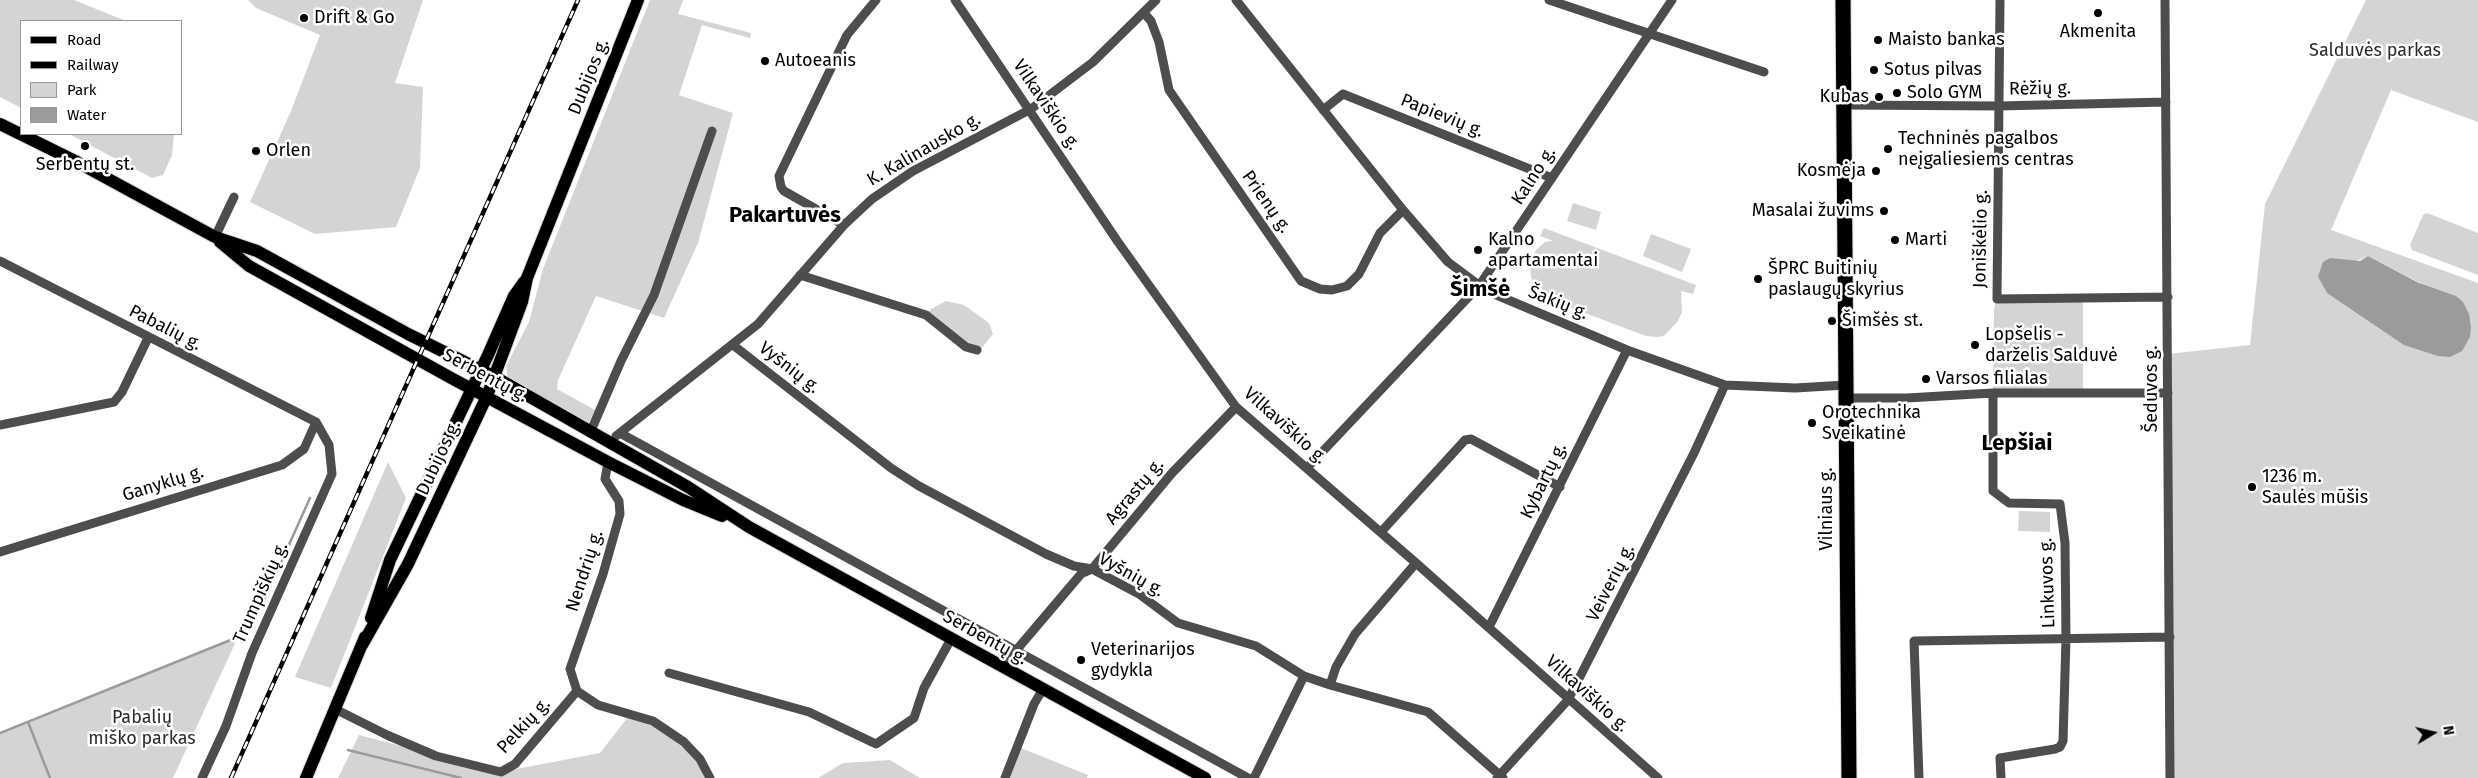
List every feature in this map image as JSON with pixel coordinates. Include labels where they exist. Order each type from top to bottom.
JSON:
[{"type":"highway","name":"Vilniaus g.","points":[[1843,0],[1849,778]]},
{"type":"main road","name":"Dubijos g.","points":[[306,778],[362,645],[390,560],[481,370],[514,296],[526,278],[638,0]]},
{"type":"main road","name":"Serbentų g.","points":[[0,124],[20,134]]},
{"type":"main road","name":"Serbentų g.","points":[[22,135],[77,162],[215,238],[249,266],[608,462],[683,500],[749,528]]},
{"type":"main road","name":"Serbentų g.","points":[[215,238],[257,251],[408,334],[495,377],[590,433],[688,487],[749,528],[1205,778]]},
{"type":"main road","name":"Dubijos g.","points":[[362,645],[408,564],[488,396],[522,302],[526,278]]},
{"type":"street","points":[[844,225],[784,191],[781,187],[779,176],[843,42],[876,0]]},
{"type":"street","name":"Vilkaviškio g.","points":[[955,0],[1118,242],[1236,407],[1381,532],[1658,778]]},
{"type":"street","name":"K. Kalinausko g.","points":[[609,443],[673,389],[758,324],[844,225],[872,199],[912,171],[1030,110],[1074,78],[1156,0]]},
{"type":"street","name":"Šakių g.","points":[[1236,0],[1323,110],[1448,262],[1494,295],[1627,350],[1725,384],[1907,398],[1994,393],[2168,393]]},
{"type":"street","points":[[1549,0],[1648,35],[1764,72]]},
{"type":"street","name":"Kalno g.","points":[[1306,468],[1479,286],[1672,0]]},
{"type":"street","name":"Joniškėlio g.","points":[[2000,0],[1997,299],[2168,297]]},
{"type":"street","name":"Šeduvos g.","points":[[2165,0],[2170,778]]},
{"type":"street","name":"Prienų g.","points":[[1144,13],[1151,21],[1158,42],[1169,90],[1301,281],[1320,289],[1332,290],[1347,286],[1359,274],[1380,233],[1404,210]]},
{"type":"street","name":"Papievių g.","points":[[1323,110],[1343,94],[1552,178]]},
{"type":"street","name":"Rėžių g.","points":[[1844,105],[1999,106],[2166,102]]},
{"type":"street","points":[[590,433],[621,361],[654,295],[712,131]]},
{"type":"street","points":[[215,238],[234,197]]},
{"type":"street","name":"Pabalių g.","points":[[1,263],[316,422]]},
{"type":"street","points":[[800,275],[926,315],[966,347],[977,350]]},
{"type":"street","points":[[0,425],[114,402],[122,392],[148,338]]},
{"type":"street","name":"Vyšnių g.","points":[[733,345],[891,468],[1046,554],[1074,566],[1092,569],[1139,594],[1178,623],[1256,646],[1304,676],[1428,712],[1500,777]]},
{"type":"street","name":"Kybartų g.","points":[[1489,627],[1627,350]]},
{"type":"street","name":"Veiverių g.","points":[[1500,777],[1568,700],[1694,453],[1725,384]]},
{"type":"street","name":"Linkuvos g.","points":[[1994,393],[1993,491],[2009,502],[2060,504],[2065,544],[2066,639],[2063,741],[2060,747],[2055,749],[2000,758],[2001,778]]},
{"type":"street","name":"Agrastų g.","points":[[1002,667],[1080,574],[1092,569],[1172,473],[1236,407]]},
{"type":"street","name":"Ganyklų g.","points":[[0,552],[282,465],[304,448],[316,422]]},
{"type":"street","name":"Trumpiškių g.","points":[[202,778],[226,726],[252,653],[332,474],[329,445],[316,422]]},
{"type":"street","points":[[620,433],[1248,778]]},
{"type":"street","points":[[1381,532],[1465,440],[1471,439],[1560,487]]},
{"type":"street","name":"Nendrių g.","points":[[578,691],[570,669],[604,574],[620,514],[619,501],[605,479],[608,462]]},
{"type":"street","points":[[1330,685],[1336,667],[1355,634],[1416,563]]},
{"type":"street","points":[[1919,778],[1914,641],[2170,637]]},
{"type":"street","points":[[669,673],[809,712],[876,744],[914,718],[924,688],[951,639]]},
{"type":"street","points":[[1254,778],[1304,676]]},
{"type":"street","points":[[1005,778],[1034,704],[1043,689]]},
{"type":"street","points":[[578,691],[598,706],[653,721],[690,748],[700,758],[710,778]]},
{"type":"street","name":"Pelkių g.","points":[[335,709],[387,735],[436,756],[501,772],[515,764],[578,691]]},
{"type":"green space","points":[[0,0],[74,0],[124,20],[20,20],[20,107],[0,97]]},
{"type":"green space","points":[[248,0],[423,0],[395,83],[423,87],[420,168],[396,227],[315,234],[250,202],[291,111],[320,35],[256,8]]},
{"type":"green space","points":[[650,0],[683,0],[678,14],[751,33],[750,38],[702,25],[679,95],[733,113],[698,243],[664,318],[596,296],[558,380],[557,389],[595,410],[587,426],[508,379],[506,366],[529,322],[543,269]]},
{"type":"green space","name":"Salduvės parkas","points":[[2366,0],[2478,0],[2478,122],[2391,90],[2331,230],[2478,283],[2478,778],[2170,778],[2168,354],[2250,345],[2265,204]],"holes":[[[2368,256],[2428,287],[2438,356],[2327,293],[2318,277],[2331,258],[2354,262]]]},
{"type":"green space","points":[[71,135],[174,135],[172,155],[163,175],[152,178]]},
{"type":"green space","points":[[1573,203],[1601,212],[1596,230],[1567,221]]},
{"type":"green space","points":[[2427,213],[2478,233],[2478,275],[2412,250],[2410,245],[2423,215]]},
{"type":"green space","points":[[1544,228],[1696,285],[1693,294],[1681,291],[1682,312],[1678,321],[1664,336],[1646,336],[1545,298],[1537,292],[1531,277],[1530,266],[1536,250],[1545,242],[1553,241],[1540,236]]},
{"type":"green space","points":[[1651,234],[1691,249],[1682,272],[1643,256]]},
{"type":"green space","points":[[1997,299],[2083,301],[2083,393],[1993,393],[1994,309]]},
{"type":"green space","points":[[946,301],[964,305],[989,323],[993,334],[981,349],[977,350],[926,315],[931,309]]},
{"type":"green space","points":[[388,462],[406,498],[331,688],[295,677]]},
{"type":"green space","points":[[2019,511],[2050,512],[2050,532],[2018,531]]},
{"type":"green space","name":"Pabalių miško parkas","points":[[238,637],[173,778],[0,778],[0,733]]},
{"type":"green space","points":[[628,717],[655,726],[694,756],[704,778],[338,778],[359,735],[501,772],[600,753]]},
{"type":"green space","points":[[1021,748],[1088,775],[1087,778],[1010,778]]},
{"type":"green space","points":[[890,760],[920,778],[818,778],[843,763]]},
{"type":"water","points":[[2368,256],[2419,283],[2456,296],[2463,302],[2469,314],[2471,328],[2470,337],[2462,351],[2450,357],[2438,356],[2404,345],[2327,293],[2318,277],[2323,262],[2330,258],[2360,261]]},
{"type":"waterway","points":[[0,733],[238,637],[256,618],[310,498]]},
{"type":"waterway","points":[[28,722],[50,778]]},
{"type":"waterway","points":[[348,750],[461,778]]},
{"type":"railway","points":[[231,778],[578,0]]},
{"type":"place","name":"Akmenita","points":[[2098,13]]},
{"type":"place","name":"Drift & Go","points":[[304,18]]},
{"type":"place","name":"Maisto bankas","points":[[1878,40]]},
{"type":"place","name":"Autoeanis","points":[[765,61]]},
{"type":"place","name":"Sotus pilvas","points":[[1874,70]]},
{"type":"place","name":"Solo GYM","points":[[1897,93]]},
{"type":"place","name":"Kubas","points":[[1879,97]]},
{"type":"place","name":"Serbentų st.","points":[[85,146]]},
{"type":"place","name":"Techninės pagalbos neįgaliesiems centras","points":[[1888,149]]},
{"type":"place","name":"Orlen","points":[[256,151]]},
{"type":"place","name":"Kosmėja","points":[[1876,171]]},
{"type":"place","name":"Masalai žuvims","points":[[1884,211]]},
{"type":"place","name":"Marti","points":[[1895,240]]},
{"type":"place","name":"Kalno apartamentai","points":[[1478,250]]},
{"type":"place","name":"ŠPRC Buitinių paslaugų skyrius","points":[[1758,279]]},
{"type":"place","name":"Šimšės st.","points":[[1832,321]]},
{"type":"place","name":"Lopšelis - darželis Salduvė","points":[[1975,345]]},
{"type":"place","name":"Varsos filialas","points":[[1926,379]]},
{"type":"place","name":"Orotechnika Sveikatinė","points":[[1812,423]]},
{"type":"place","name":"1236 m. Saulės mūšis","points":[[2252,487]]},
{"type":"place","name":"Veterinarijos gydykla","points":[[1081,660]]},
{"type":"district","name":"Pakartuvės","points":[[785,216]]},
{"type":"district","name":"Šimšė","points":[[1480,290]]},
{"type":"district","name":"Lepšiai","points":[[2017,444]]}]
